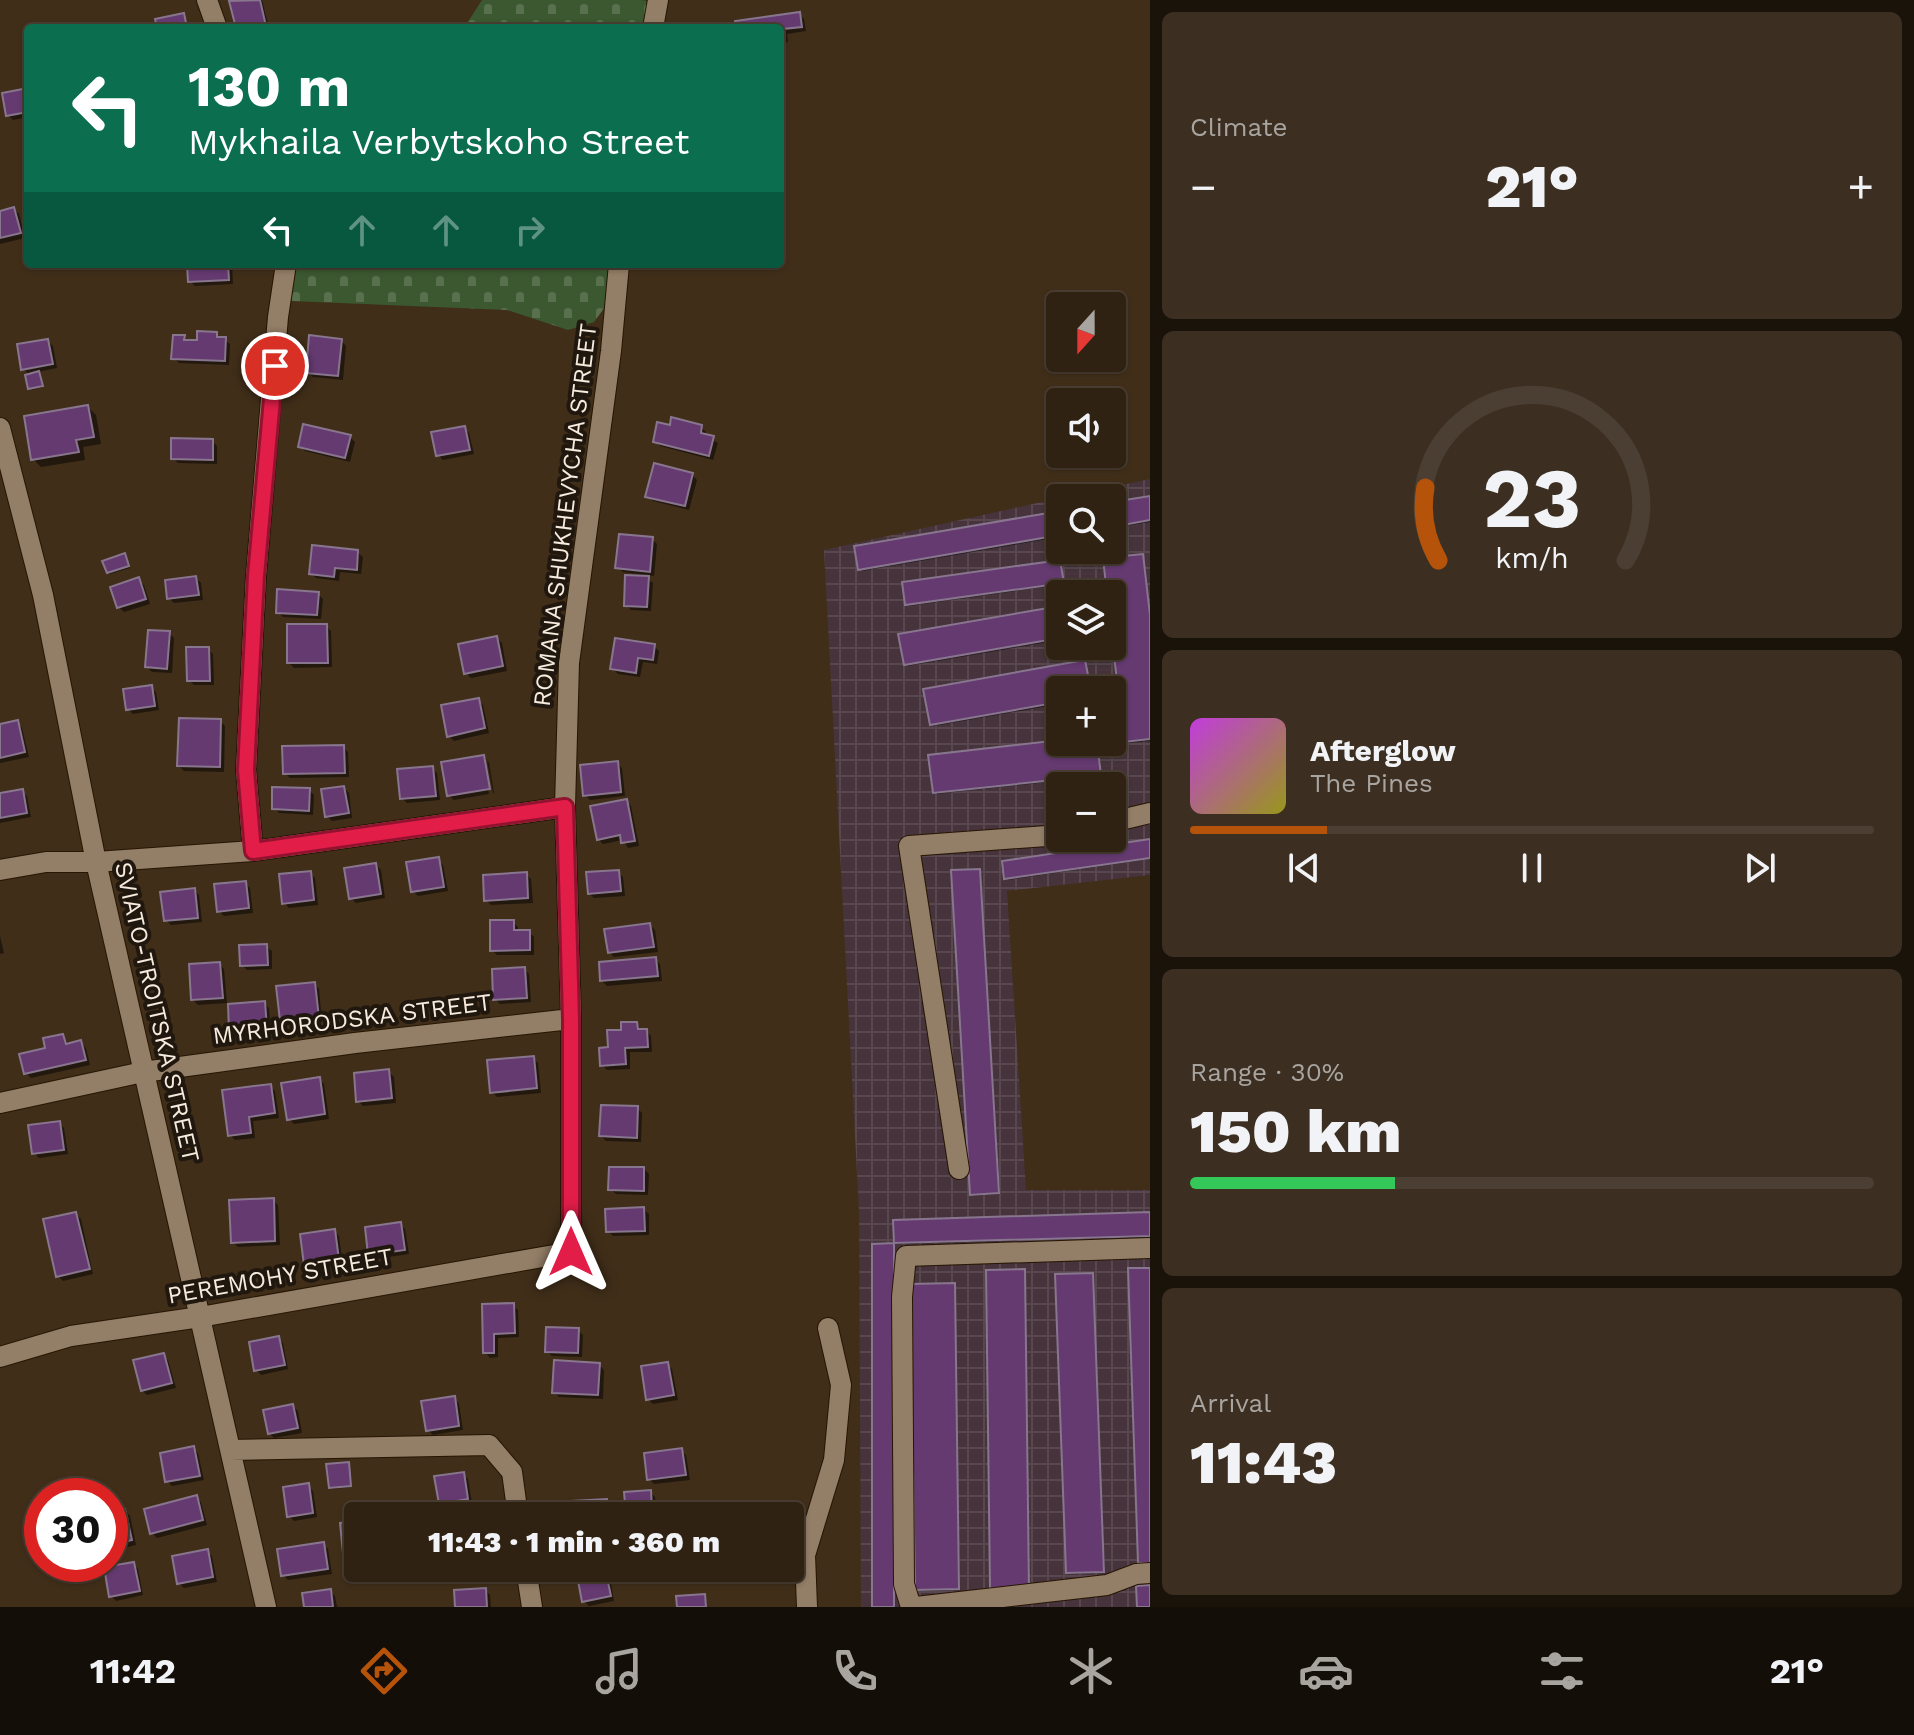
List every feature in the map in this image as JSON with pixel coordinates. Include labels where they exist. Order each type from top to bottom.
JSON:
[{"type":"street","points":[[207,0],[216,24]]},
{"type":"street","points":[[654,24],[658,0]]},
{"type":"street","points":[[253,851],[246,770],[256,576],[278,317],[285,268]]},
{"type":"street","name":"ROMANA SHUKHEVYCHA STREET","points":[[571,1252],[571,1019],[565,807],[569,663],[611,351],[619,268]]},
{"type":"street","name":"SVIATO-TROITSKA STREET","points":[[0,428],[43,595],[96,862],[266,1607]]},
{"type":"street","points":[[0,870],[46,862],[96,862],[253,851],[565,807]]},
{"type":"street","points":[[1126,819],[1150,813]]},
{"type":"street","points":[[959,1169],[909,846],[1046,836]]},
{"type":"street","name":"MYRHORODSKA STREET","points":[[0,1103],[143,1072],[355,1043],[571,1019]]},
{"type":"street","points":[[1150,1248],[906,1256],[902,1297],[904,1584],[914,1607],[1107,1585],[1136,1574],[1150,1573]]},
{"type":"street","name":"PEREMOHY STREET","points":[[0,1357],[71,1336],[200,1317],[571,1252]]},
{"type":"street","points":[[807,1607],[805,1555],[834,1460],[841,1385],[828,1328]]},
{"type":"street","points":[[231,1450],[489,1445],[512,1472],[516,1502]]},
{"type":"street","points":[[528,1582],[532,1607]]},
{"type":"shaded area","points":[[1150,479],[1150,875],[1007,891],[1026,1190],[1150,1190],[1150,1607],[861,1607],[859,1211],[824,550],[1046,501],[1046,564],[1126,564],[1126,484]]},
{"type":"green space","points":[[482,0],[648,1],[644,24],[467,24]]},
{"type":"green space","points":[[289,268],[609,268],[605,307],[594,322],[568,330],[507,310],[292,301]]},
{"type":"building","points":[[260,0],[266,24],[235,24],[229,1]]},
{"type":"building","points":[[800,12],[802,27],[784,29],[784,24],[735,24],[735,21]]},
{"type":"building","points":[[184,13],[186,24],[156,24],[155,19]]},
{"type":"building","points":[[24,89],[24,113],[6,116],[2,93]]},
{"type":"building","points":[[14,207],[21,233],[0,238],[0,211]]},
{"type":"building","points":[[187,268],[228,268],[229,280],[188,282]]},
{"type":"building","points":[[197,331],[217,332],[217,337],[226,337],[225,361],[171,359],[173,335],[185,335],[184,340],[197,340]]},
{"type":"building","points":[[309,335],[342,339],[338,376],[306,373]]},
{"type":"building","points":[[48,339],[53,364],[21,370],[17,344]]},
{"type":"building","points":[[39,371],[43,386],[28,389],[25,375]]},
{"type":"building","points":[[88,405],[94,437],[76,440],[79,452],[31,460],[24,416]]},
{"type":"building","points":[[671,417],[702,425],[701,433],[714,436],[709,456],[653,442],[657,422],[670,425]]},
{"type":"building","points":[[303,424],[351,435],[345,458],[298,447]]},
{"type":"building","points":[[465,426],[470,450],[436,456],[431,432]]},
{"type":"building","points":[[171,438],[213,439],[213,460],[171,459]]},
{"type":"building","points":[[654,463],[693,473],[685,506],[645,497]]},
{"type":"building","points":[[1150,496],[1150,520],[1126,524],[1126,500]]},
{"type":"building","points":[[1046,513],[1046,537],[858,570],[854,546]]},
{"type":"building","points":[[619,534],[653,537],[650,572],[615,568]]},
{"type":"building","points":[[312,545],[358,550],[357,570],[335,568],[334,577],[309,574]]},
{"type":"building","points":[[125,553],[129,566],[107,573],[102,561]]},
{"type":"building","points":[[1143,554],[1150,615],[1150,739],[1126,742],[1126,676],[1116,676],[1115,660],[1126,660],[1126,580],[1105,580],[1104,564],[1126,564],[1126,556]]},
{"type":"building","points":[[1046,562],[1061,564],[1063,580],[1046,580],[1046,585],[905,605],[902,582]]},
{"type":"building","points":[[625,575],[649,576],[647,607],[624,606]]},
{"type":"building","points":[[196,576],[199,595],[167,599],[165,580]]},
{"type":"building","points":[[139,577],[146,599],[117,608],[110,587]]},
{"type":"building","points":[[277,589],[319,592],[317,615],[276,613]]},
{"type":"building","points":[[1046,608],[1046,640],[904,665],[898,634]]},
{"type":"building","points":[[287,624],[327,624],[328,663],[287,663]]},
{"type":"building","points":[[148,630],[170,631],[167,669],[145,667]]},
{"type":"building","points":[[497,636],[503,666],[464,674],[458,644]]},
{"type":"building","points":[[615,638],[655,644],[653,660],[638,658],[636,673],[610,669]]},
{"type":"building","points":[[186,647],[209,647],[210,681],[187,681]]},
{"type":"building","points":[[1085,660],[1088,676],[1046,676],[1046,704],[930,725],[923,689]]},
{"type":"building","points":[[152,685],[155,706],[126,710],[123,689]]},
{"type":"building","points":[[479,698],[485,728],[447,737],[441,705]]},
{"type":"building","points":[[179,718],[221,719],[220,767],[177,766]]},
{"type":"building","points":[[18,720],[25,752],[0,758],[0,724]]},
{"type":"building","points":[[1046,742],[1046,756],[1099,756],[1101,772],[1046,772],[1046,781],[933,793],[928,755]]},
{"type":"building","points":[[344,745],[345,773],[283,774],[282,746]]},
{"type":"building","points":[[484,755],[490,789],[447,796],[441,762]]},
{"type":"building","points":[[618,761],[621,792],[583,796],[580,765]]},
{"type":"building","points":[[433,766],[436,796],[400,799],[397,769]]},
{"type":"building","points":[[344,786],[349,813],[325,817],[321,789]]},
{"type":"building","points":[[272,787],[310,788],[309,811],[272,809]]},
{"type":"building","points":[[23,789],[27,813],[0,818],[0,793]]},
{"type":"building","points":[[627,799],[635,841],[621,843],[620,835],[597,840],[590,806]]},
{"type":"building","points":[[1150,839],[1150,858],[1004,879],[1002,861],[1063,852],[1126,852],[1126,843]]},
{"type":"building","points":[[439,857],[444,887],[411,892],[406,862]]},
{"type":"building","points":[[376,863],[381,894],[349,899],[344,868]]},
{"type":"building","points":[[980,869],[999,1193],[970,1195],[951,870]]},
{"type":"building","points":[[619,870],[621,891],[588,894],[586,872]]},
{"type":"building","points":[[311,871],[314,900],[282,904],[279,874]]},
{"type":"building","points":[[527,872],[528,898],[484,901],[483,875]]},
{"type":"building","points":[[246,881],[249,908],[217,912],[214,884]]},
{"type":"building","points":[[195,888],[198,918],[164,921],[160,892]]},
{"type":"building","points":[[490,920],[514,920],[514,930],[530,930],[530,950],[490,951]]},
{"type":"building","points":[[650,923],[654,947],[608,953],[604,929]]},
{"type":"building","points":[[267,944],[268,965],[240,966],[239,945]]},
{"type":"building","points":[[656,957],[658,976],[600,981],[599,962]]},
{"type":"building","points":[[220,962],[223,998],[191,1000],[189,964]]},
{"type":"building","points":[[525,967],[527,998],[493,1000],[492,969]]},
{"type":"building","points":[[315,982],[319,1018],[280,1021],[276,986]]},
{"type":"building","points":[[265,1001],[267,1029],[229,1032],[228,1004]]},
{"type":"building","points":[[621,1022],[637,1022],[638,1029],[647,1029],[648,1047],[625,1048],[626,1064],[600,1066],[599,1048],[608,1047],[607,1030],[621,1030]]},
{"type":"building","points":[[63,1034],[66,1044],[81,1040],[86,1060],[24,1074],[19,1054],[45,1048],[43,1038]]},
{"type":"building","points":[[534,1056],[537,1088],[490,1093],[487,1060]]},
{"type":"building","points":[[389,1069],[392,1098],[356,1102],[354,1073]]},
{"type":"building","points":[[320,1077],[325,1114],[287,1120],[281,1083]]},
{"type":"building","points":[[271,1084],[275,1113],[249,1117],[251,1133],[228,1136],[222,1090]]},
{"type":"building","points":[[601,1105],[638,1106],[637,1138],[599,1136]]},
{"type":"building","points":[[60,1121],[64,1150],[32,1154],[28,1125]]},
{"type":"building","points":[[609,1167],[644,1167],[644,1191],[608,1190]]},
{"type":"building","points":[[274,1198],[275,1241],[231,1243],[229,1200]]},
{"type":"building","points":[[644,1207],[645,1231],[606,1232],[605,1209]]},
{"type":"building","points":[[76,1212],[90,1269],[56,1277],[43,1219]]},
{"type":"building","points":[[1150,1212],[1150,1236],[894,1243],[893,1220]]},
{"type":"building","points":[[401,1222],[405,1250],[368,1255],[365,1227]]},
{"type":"building","points":[[335,1229],[339,1260],[304,1265],[300,1234]]},
{"type":"building","points":[[894,1243],[894,1607],[872,1607],[872,1244]]},
{"type":"building","points":[[1128,1268],[1150,1268],[1150,1563],[1138,1563]]},
{"type":"building","points":[[1025,1269],[1029,1588],[990,1588],[986,1270]]},
{"type":"building","points":[[1093,1273],[1104,1572],[1066,1573],[1055,1274]]},
{"type":"building","points":[[955,1283],[959,1589],[915,1590],[910,1284]]},
{"type":"building","points":[[514,1303],[515,1333],[494,1334],[494,1353],[483,1353],[482,1304]]},
{"type":"building","points":[[546,1327],[579,1328],[578,1353],[545,1352]]},
{"type":"building","points":[[279,1336],[285,1365],[254,1371],[249,1342]]},
{"type":"building","points":[[164,1353],[172,1383],[141,1391],[133,1360]]},
{"type":"building","points":[[554,1360],[600,1363],[598,1395],[552,1393]]},
{"type":"building","points":[[668,1362],[674,1395],[646,1400],[641,1366]]},
{"type":"building","points":[[455,1396],[459,1426],[426,1431],[421,1401]]},
{"type":"building","points":[[293,1404],[298,1428],[268,1434],[263,1410]]},
{"type":"building","points":[[194,1446],[200,1476],[165,1482],[160,1453]]},
{"type":"building","points":[[682,1448],[686,1475],[647,1480],[644,1453]]},
{"type":"building","points":[[349,1462],[351,1486],[329,1488],[326,1464]]},
{"type":"building","points":[[464,1472],[468,1499],[439,1502],[434,1476]]},
{"type":"building","points":[[309,1483],[313,1513],[287,1517],[283,1487]]},
{"type":"building","points":[[651,1490],[652,1502],[625,1502],[624,1492]]},
{"type":"building","points":[[197,1495],[203,1520],[150,1534],[144,1509]]},
{"type":"building","points":[[607,1499],[607,1502],[571,1501]]},
{"type":"building","points":[[340,1523],[344,1523],[344,1553],[343,1553]]},
{"type":"building","points":[[324,1542],[328,1569],[281,1576],[277,1549]]},
{"type":"building","points":[[208,1549],[213,1577],[177,1584],[172,1556]]},
{"type":"building","points":[[134,1562],[140,1591],[109,1597],[106,1582],[128,1582],[128,1563]]},
{"type":"building","points":[[578,1582],[608,1582],[611,1596],[582,1602]]},
{"type":"building","points":[[1150,1585],[1150,1607],[1137,1607],[1136,1586]]},
{"type":"building","points":[[486,1588],[487,1607],[455,1607],[454,1590]]},
{"type":"building","points":[[331,1589],[333,1607],[304,1607],[302,1593]]},
{"type":"building","points":[[705,1594],[706,1607],[677,1607],[676,1596]]},
{"type":"route","points":[[275,366],[262,490],[246,770],[253,851],[565,807],[571,1019],[571,1252]]}]
